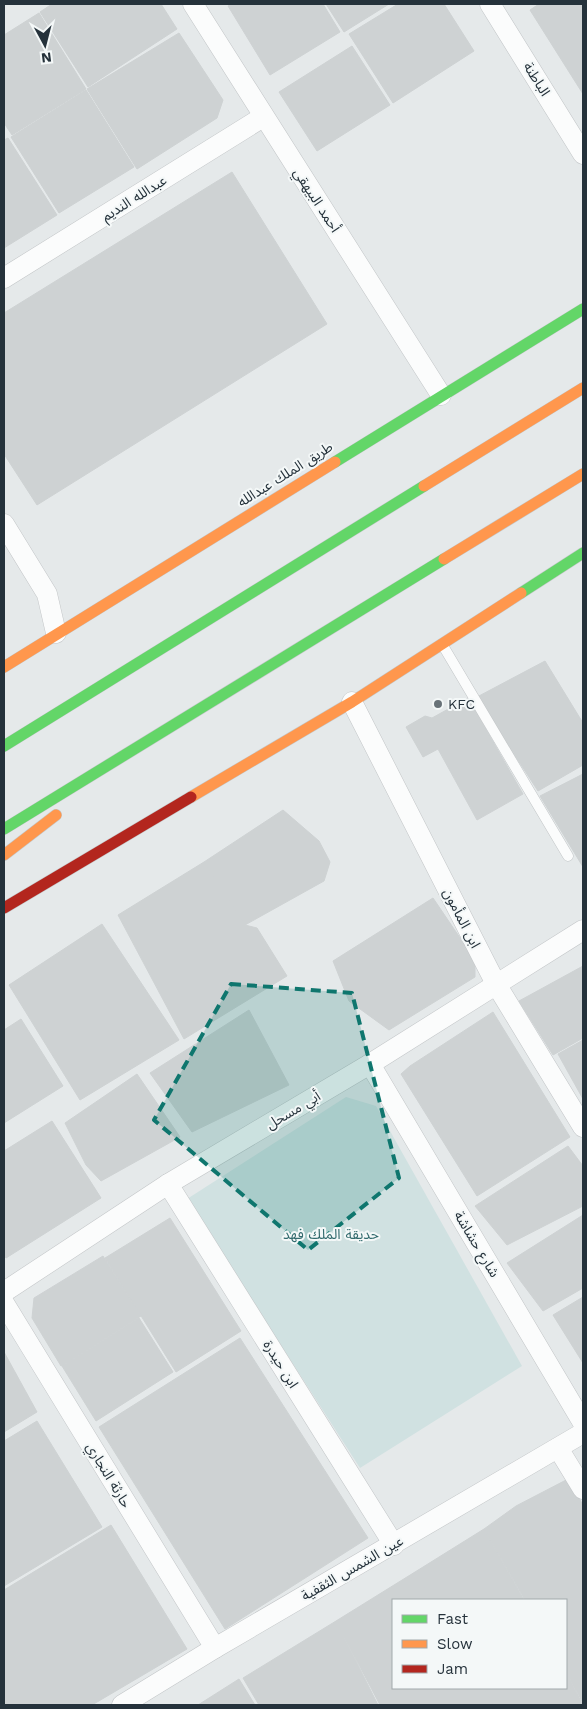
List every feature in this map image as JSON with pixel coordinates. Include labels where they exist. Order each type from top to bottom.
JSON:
[{"type":"main road","name":"طريق الملك عبدالله","points":[[4,667],[56,633],[583,309]]},
{"type":"main road","points":[[4,746],[583,388]]},
{"type":"main road","points":[[4,829],[188,714],[583,474]]},
{"type":"main road","points":[[4,908],[352,702],[583,553]]},
{"type":"main road","points":[[4,734],[62,709]]},
{"type":"main road","points":[[86,792],[188,714]]},
{"type":"main road","points":[[4,855],[62,810]]},
{"type":"street","name":"أحمد البيهقي","points":[[193,4],[263,117],[442,395]]},
{"type":"street","name":"الباطنة","points":[[490,4],[583,154]]},
{"type":"street","name":"عبدالله النديم","points":[[4,278],[263,117]]},
{"type":"street","points":[[4,524],[47,594],[56,633]]},
{"type":"street","name":"ابن المأمون","points":[[352,702],[496,984],[583,1127]]},
{"type":"street","name":"أبي مسحل","points":[[4,1292],[168,1184],[370,1064],[583,930]]},
{"type":"street","name":"شارع حشاشة","points":[[370,1064],[583,1423]]},
{"type":"street","name":"ابن حيدرة","points":[[168,1184],[394,1544]]},
{"type":"street","name":"حارثة النجاري","points":[[4,1303],[215,1648]]},
{"type":"street","name":"عين الشمس الثقفية","points":[[122,1705],[215,1648],[583,1433]]},
{"type":"street","points":[[558,1448],[583,1489]]},
{"type":"lane","points":[[441,643],[568,856]]},
{"type":"highlighted area","points":[[231,984],[352,993],[399,1178],[308,1250],[154,1120]]},
{"type":"green space","name":"حديقة الملك فهد","points":[[346,1097],[376,1106],[522,1366],[360,1468],[187,1199]]},
{"type":"building","points":[[52,4],[161,4],[177,29],[88,87],[40,12]]},
{"type":"building","points":[[232,4],[323,4],[340,32],[270,75],[228,6]]},
{"type":"building","points":[[326,4],[389,4],[344,32]]},
{"type":"building","points":[[398,4],[444,4],[474,51],[393,103],[349,34]]},
{"type":"building","points":[[539,4],[583,4],[583,94],[530,10]]},
{"type":"building","points":[[39,13],[86,89],[12,135],[4,123],[4,35]]},
{"type":"building","points":[[179,33],[223,100],[217,118],[137,169],[87,89]]},
{"type":"building","points":[[352,46],[390,105],[317,151],[279,92]]},
{"type":"building","points":[[86,90],[134,167],[59,213],[11,137]]},
{"type":"building","points":[[8,138],[57,215],[4,248],[4,140]]},
{"type":"building","points":[[232,172],[327,324],[37,505],[4,454],[4,313]]},
{"type":"building","points":[[545,661],[583,723],[583,765],[538,791],[477,697]]},
{"type":"building","points":[[468,698],[523,794],[477,820],[438,749],[423,757],[406,727],[425,716],[432,718]]},
{"type":"building","points":[[583,774],[583,867],[540,796]]},
{"type":"building","points":[[283,810],[319,841],[330,862],[324,881],[245,925],[204,862]]},
{"type":"building","points":[[204,862],[245,925],[257,928],[287,976],[184,1039],[118,915]]},
{"type":"building","points":[[433,898],[475,960],[475,977],[389,1030],[349,1001],[333,961]]},
{"type":"building","points":[[102,924],[179,1040],[80,1100],[9,985]]},
{"type":"building","points":[[583,966],[583,1038],[553,1055],[519,1001]]},
{"type":"building","points":[[249,1010],[289,1085],[192,1132],[150,1073]]},
{"type":"building","points":[[493,1012],[570,1137],[477,1196],[401,1074],[410,1066]]},
{"type":"building","points":[[21,1019],[63,1086],[4,1123],[4,1030]]},
{"type":"building","points":[[583,1040],[583,1099],[558,1054]]},
{"type":"building","points":[[137,1074],[180,1137],[101,1181],[86,1165],[65,1123]]},
{"type":"building","points":[[52,1121],[101,1198],[6,1258],[4,1255],[4,1151]]},
{"type":"building","points":[[568,1146],[583,1166],[583,1206],[507,1245],[475,1206]]},
{"type":"building","points":[[583,1215],[583,1288],[543,1311],[507,1263]]},
{"type":"building","points":[[170,1218],[241,1331],[176,1372],[105,1258]]},
{"type":"building","points":[[103,1256],[141,1316],[61,1366],[32,1318],[34,1298]]},
{"type":"building","points":[[583,1297],[583,1363],[553,1315]]},
{"type":"building","points":[[139,1318],[173,1372],[96,1421],[62,1366]]},
{"type":"building","points":[[240,1338],[368,1538],[225,1629],[99,1427]]},
{"type":"building","points":[[4,1352],[37,1412],[4,1432]]},
{"type":"building","points":[[37,1421],[102,1527],[4,1586],[4,1441]]},
{"type":"building","points":[[568,1479],[583,1505],[583,1703],[567,1674],[567,1599],[524,1599],[484,1529],[516,1506]]},
{"type":"building","points":[[111,1525],[187,1649],[92,1705],[4,1705],[4,1590]]},
{"type":"building","points":[[484,1529],[523,1599],[431,1599],[415,1572]]},
{"type":"building","points":[[415,1572],[431,1599],[392,1599],[392,1689],[485,1689],[494,1705],[380,1705],[336,1621]]},
{"type":"building","points":[[336,1621],[378,1705],[259,1705],[243,1678]]},
{"type":"building","points":[[567,1675],[583,1705],[494,1705],[485,1689],[567,1689]]},
{"type":"building","points":[[239,1679],[255,1705],[198,1705]]},
{"type":"traffic: fast","points":[[335,462],[583,309]]},
{"type":"traffic: fast","points":[[4,746],[424,486]]},
{"type":"traffic: fast","points":[[521,593],[583,553]]},
{"type":"traffic: fast","points":[[4,829],[444,559]]},
{"type":"traffic: slow","points":[[424,486],[583,388]]},
{"type":"traffic: slow","points":[[4,667],[335,462]]},
{"type":"traffic: slow","points":[[444,559],[583,474]]},
{"type":"traffic: slow","points":[[191,797],[352,702],[521,593]]},
{"type":"traffic: slow","points":[[4,855],[56,815]]},
{"type":"traffic: jam","points":[[4,908],[191,797]]},
{"type":"place","name":"KFC","points":[[438,704]]}]
